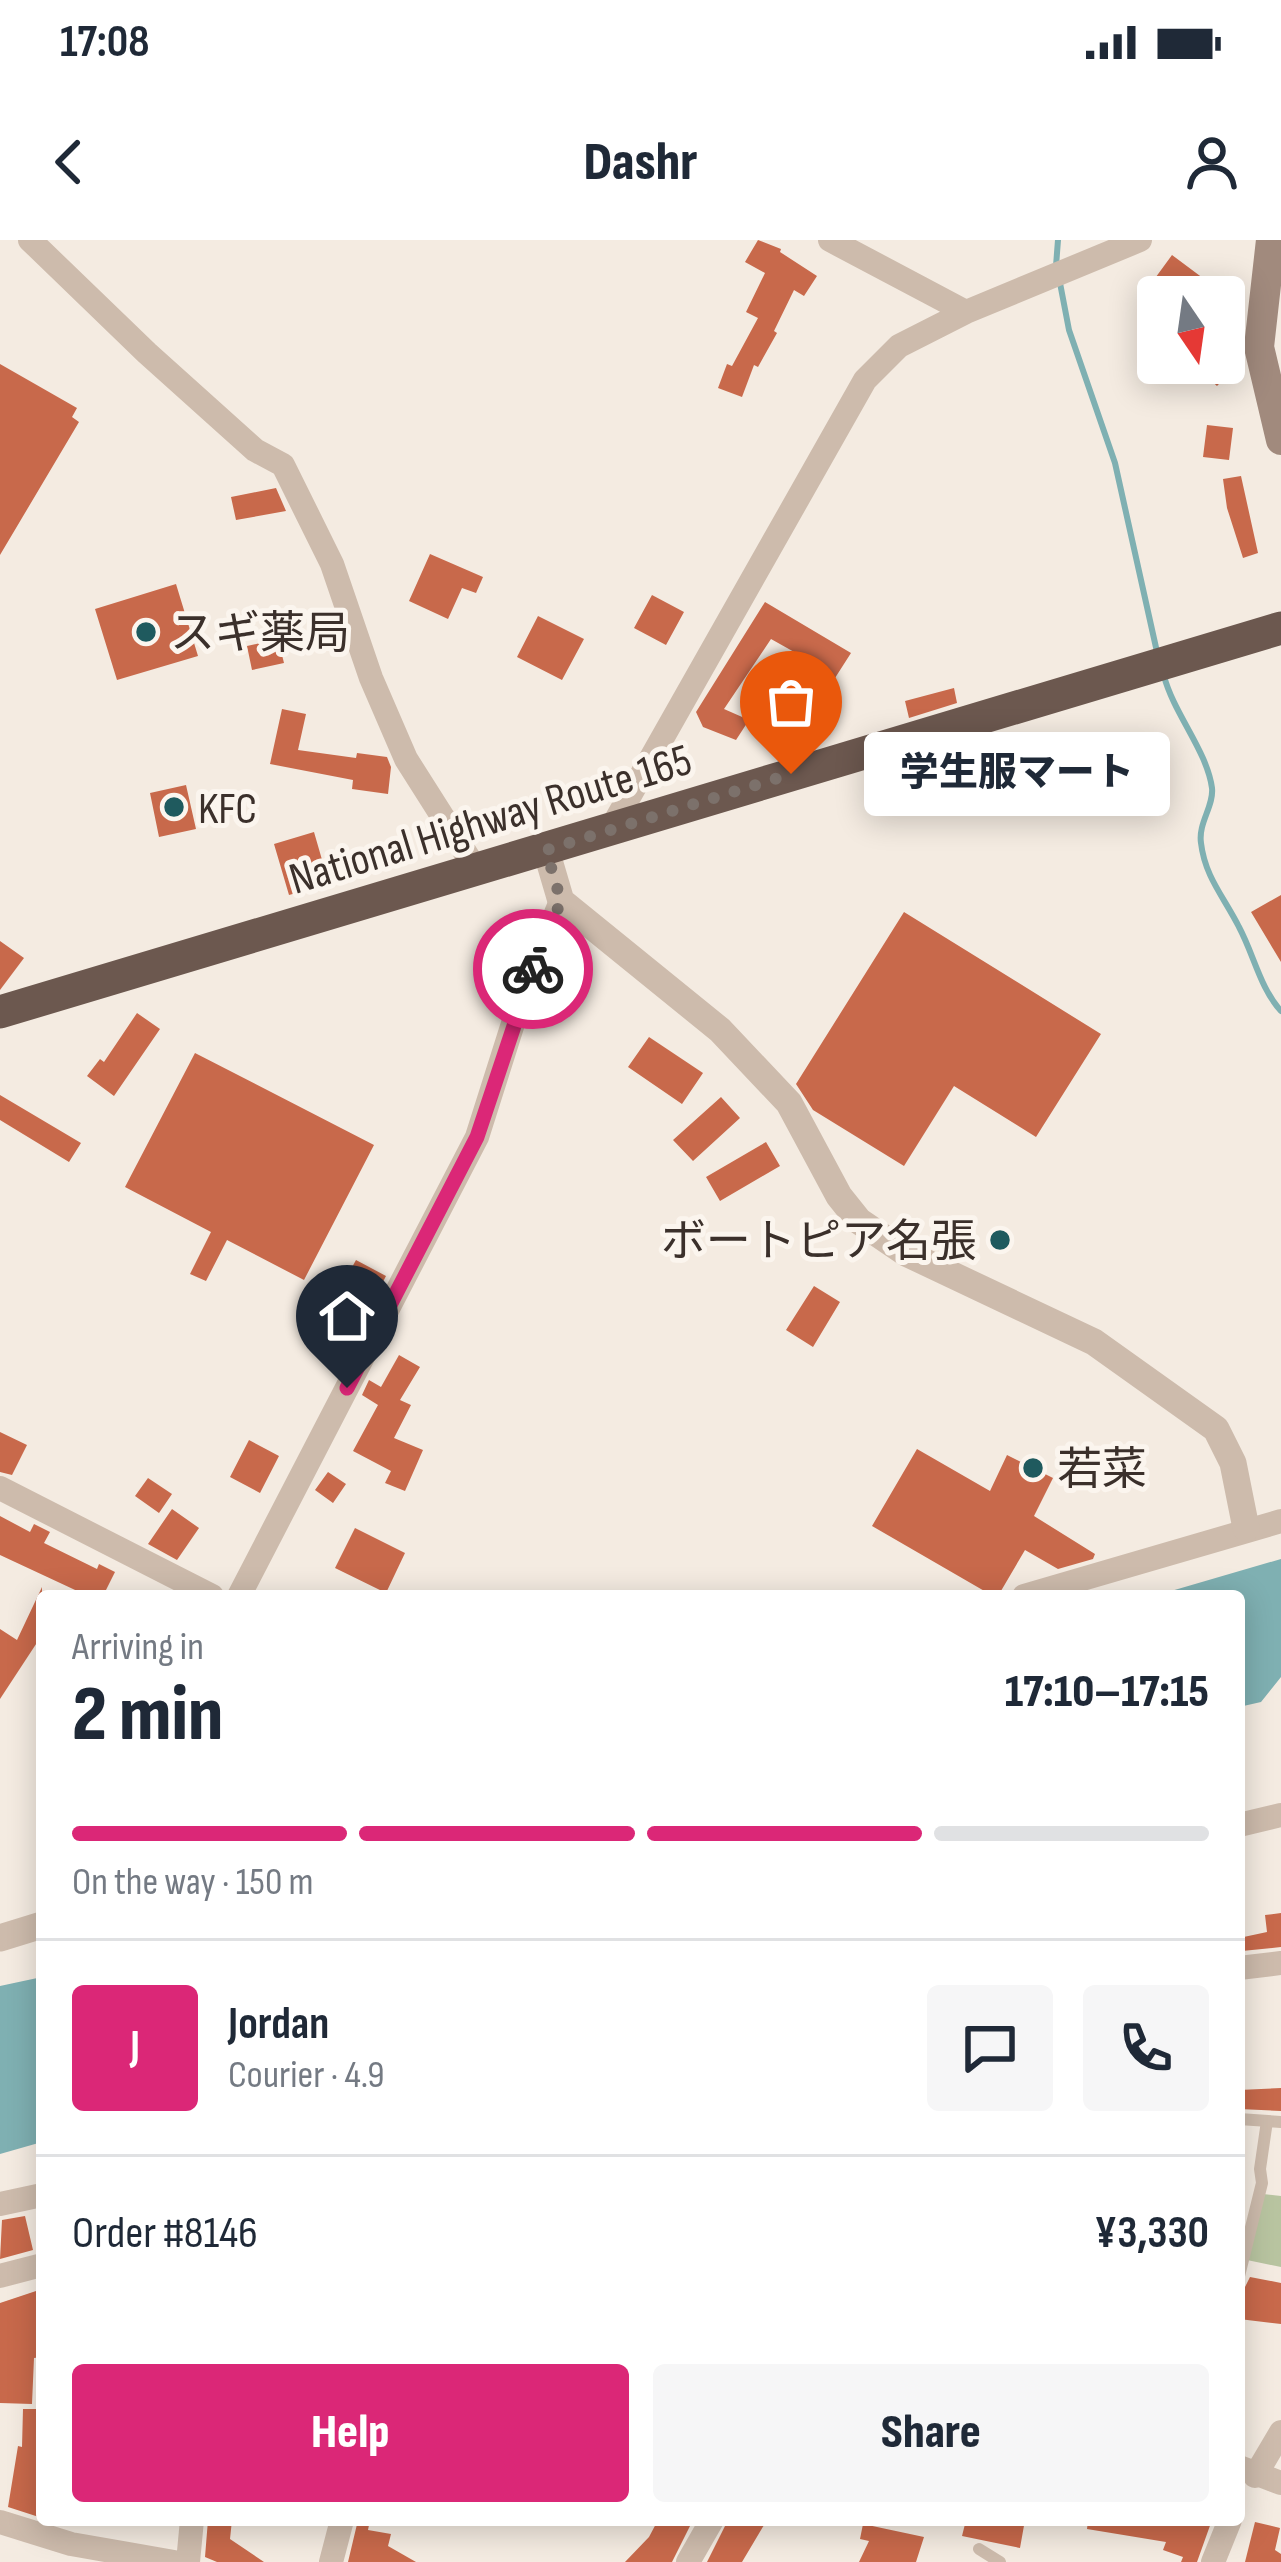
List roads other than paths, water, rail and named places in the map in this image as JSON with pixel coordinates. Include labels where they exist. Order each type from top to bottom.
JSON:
[{"type":"highway","name":"National Highway Route 165","points":[[0,1012],[1281,628]]},
{"type":"main road","points":[[1271,240],[1259,346],[1281,440]]},
{"type":"street","points":[[30,240],[255,450],[283,465],[332,564],[371,679],[406,759],[477,872]]},
{"type":"street","points":[[830,240],[966,311]]},
{"type":"street","points":[[1065,269],[1066,240]]},
{"type":"street","points":[[612,827],[865,380],[899,346],[966,311],[1140,240]]},
{"type":"street","points":[[546,850],[561,901],[750,1058],[789,1103],[839,1196],[860,1221],[906,1253],[1094,1342],[1216,1429],[1233,1463],[1246,1528]]},
{"type":"street","points":[[241,1590],[477,1137],[523,992],[561,901]]},
{"type":"street","points":[[0,1488],[200,1590]]},
{"type":"street","points":[[1044,1590],[1281,1521]]},
{"type":"street","points":[[1245,1824],[1281,1815]]},
{"type":"street","points":[[0,1938],[36,1927]]},
{"type":"street","points":[[1245,1967],[1281,1963]]},
{"type":"street","points":[[0,2204],[36,2196]]},
{"type":"street","points":[[0,2276],[36,2267]]},
{"type":"street","points":[[1245,2478],[1281,2432]]},
{"type":"street","points":[[1245,2478],[1281,2483]]},
{"type":"street","points":[[0,2522],[71,2544],[173,2562]]},
{"type":"street","points":[[188,2562],[191,2526]]},
{"type":"street","points":[[331,2562],[340,2526]]},
{"type":"street","points":[[688,2562],[709,2526]]},
{"type":"street","points":[[1213,2562],[1228,2526]]},
{"type":"lane","points":[[1245,2252],[1274,2122]]},
{"type":"lane","points":[[979,2549],[1000,2562]]},
{"type":"water","points":[[1281,1559],[1281,1677],[1261,1702],[1245,1706],[1245,1590],[1175,1590]]},
{"type":"water","points":[[36,1978],[36,2144],[0,2154],[0,1986]]},
{"type":"waterway","points":[[1056,266],[1058,240]]},
{"type":"waterway","points":[[1060,283],[1069,330],[1115,463],[1157,652]]},
{"type":"waterway","points":[[1164,676],[1209,774],[1212,795],[1201,836],[1203,855],[1281,1011]]},
{"type":"place","name":"スギ薬局","points":[[146,632]]},
{"type":"place","name":"学生服マート","points":[[791,774]]},
{"type":"place","name":"KFC","points":[[174,807]]},
{"type":"place","name":"ボートピア名張","points":[[1000,1240]]},
{"type":"place","name":"若菜","points":[[1033,1468]]}]
